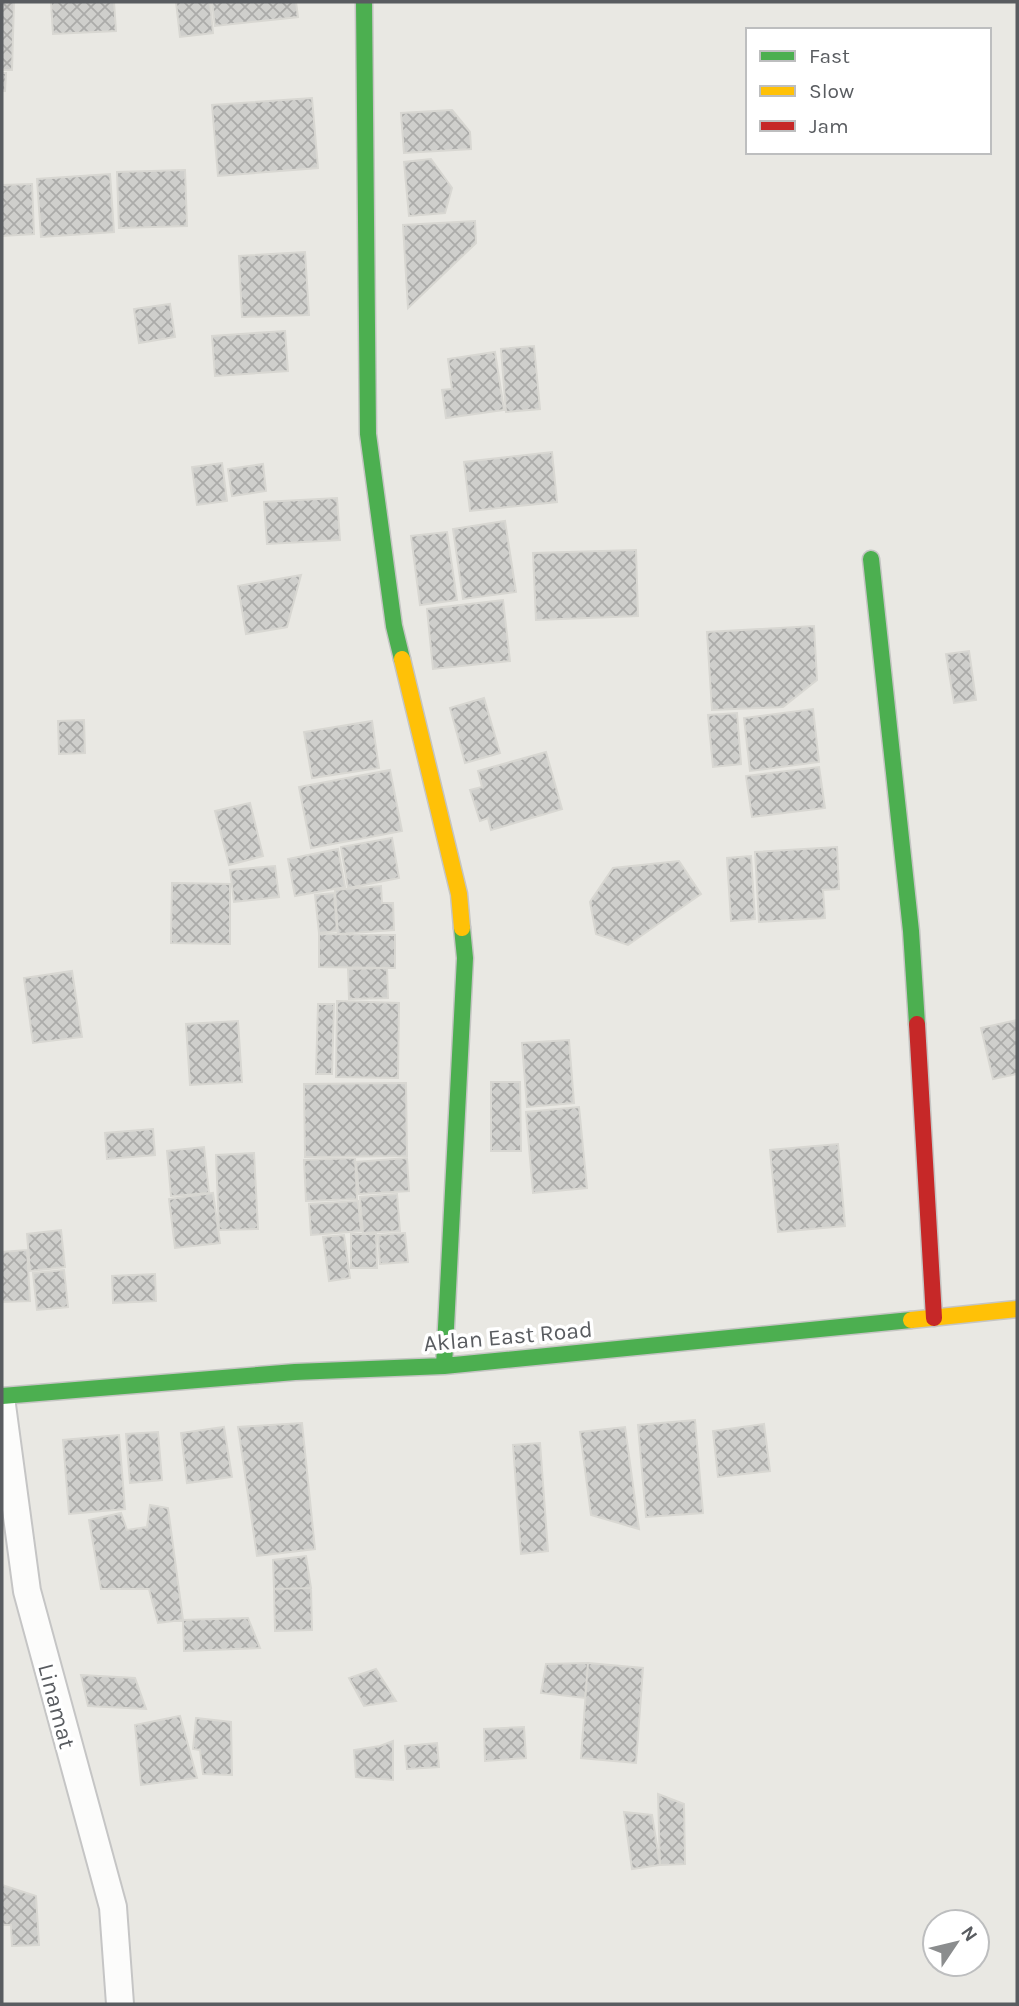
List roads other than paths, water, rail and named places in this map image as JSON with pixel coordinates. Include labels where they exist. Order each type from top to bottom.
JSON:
[{"type":"street","points":[[364,2],[368,434],[394,626],[459,894],[465,958],[444,1366]]},
{"type":"street","points":[[871,559],[911,931],[934,1318]]},
{"type":"street","name":"Aklan East Road","points":[[2,1396],[295,1372],[444,1366],[1017,1309]]},
{"type":"street","name":"Linamat","points":[[2,1405],[27,1591],[113,1907],[120,2004]]}]
